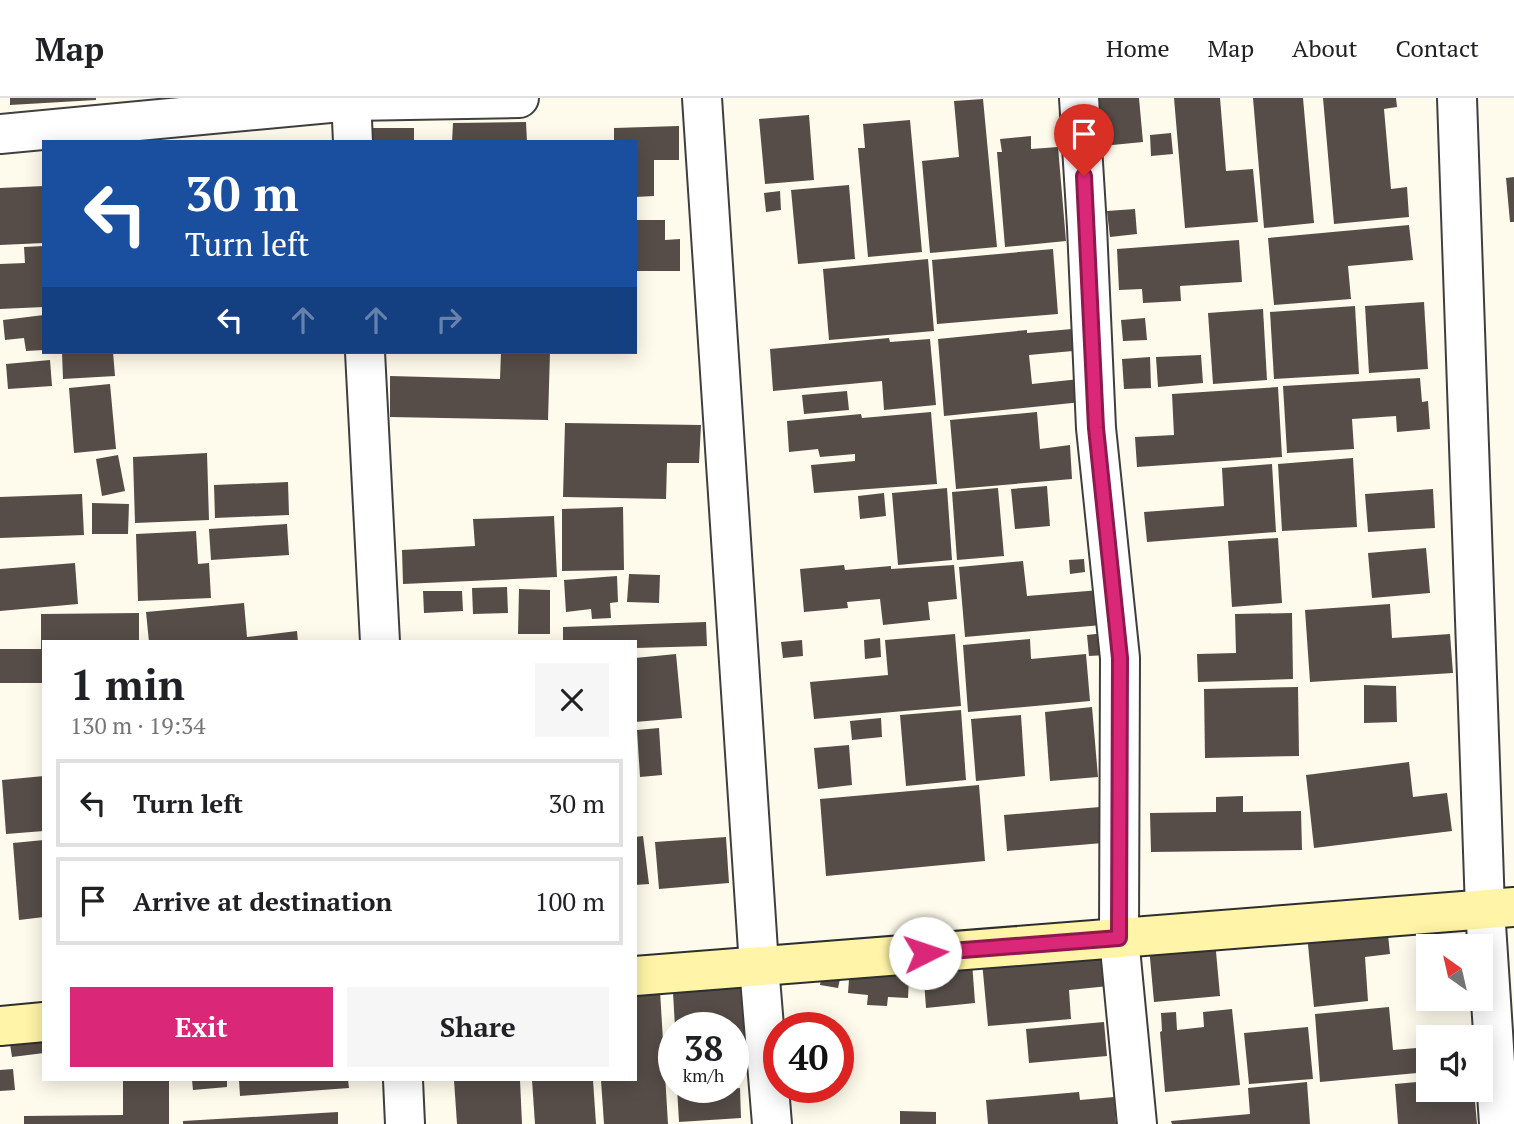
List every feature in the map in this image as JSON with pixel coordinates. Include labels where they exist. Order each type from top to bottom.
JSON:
[{"type":"street","points":[[0,134],[351,100],[519,98]]},
{"type":"street","points":[[702,98],[759,966],[772,1124]]},
{"type":"street","points":[[1079,98],[1096,428],[1120,658],[1119,938],[1137,1124]]},
{"type":"street","points":[[1457,98],[1499,908],[1499,1124]]},
{"type":"street","points":[[351,100],[353,140]]},
{"type":"street","points":[[365,354],[380,640]]},
{"type":"street","points":[[637,976],[1499,908]]},
{"type":"street","points":[[0,1026],[42,1022]]},
{"type":"street","points":[[403,1081],[405,1124]]},
{"type":"building","points":[[10,98],[96,98],[96,100],[10,105]]},
{"type":"building","points":[[1098,98],[1139,98],[1143,142],[1102,146]]},
{"type":"building","points":[[1174,98],[1220,98],[1226,171],[1253,169],[1258,222],[1185,228]]},
{"type":"building","points":[[1253,98],[1303,98],[1314,223],[1264,228]]},
{"type":"building","points":[[1323,98],[1396,98],[1397,107],[1384,109],[1391,189],[1407,187],[1409,217],[1334,224]]},
{"type":"building","points":[[983,99],[997,247],[930,253],[922,161],[959,157],[954,101]]},
{"type":"building","points":[[809,115],[814,180],[765,184],[759,119]]},
{"type":"building","points":[[910,120],[922,252],[868,257],[858,148],[865,148],[863,124]]},
{"type":"building","points":[[526,122],[527,140],[452,140],[453,123]]},
{"type":"building","points":[[679,126],[679,160],[654,160],[654,196],[637,197],[637,140],[614,140],[614,128]]},
{"type":"building","points":[[367,128],[414,128],[414,140],[367,140]]},
{"type":"building","points":[[1171,133],[1173,154],[1151,156],[1150,135]]},
{"type":"building","points":[[1031,136],[1031,149],[1058,147],[1066,241],[1005,247],[997,152],[1002,152],[1000,139]]},
{"type":"building","points":[[1514,177],[1514,222],[1510,222],[1506,178]]},
{"type":"building","points":[[849,185],[855,259],[798,264],[791,190]]},
{"type":"building","points":[[42,186],[42,243],[0,245],[0,188]]},
{"type":"building","points":[[780,191],[781,210],[766,212],[764,193]]},
{"type":"building","points":[[1135,209],[1137,234],[1110,237],[1107,211]]},
{"type":"building","points":[[637,220],[665,220],[665,240],[680,239],[680,271],[637,271]]},
{"type":"building","points":[[1409,225],[1413,260],[1348,266],[1351,299],[1274,305],[1268,238]]},
{"type":"building","points":[[1239,240],[1242,282],[1180,286],[1181,301],[1143,303],[1142,289],[1119,290],[1117,249]]},
{"type":"building","points":[[42,246],[42,307],[0,309],[0,264],[25,263],[24,247]]},
{"type":"building","points":[[1053,249],[1058,314],[937,324],[932,260]]},
{"type":"building","points":[[928,259],[934,331],[829,340],[823,269]]},
{"type":"building","points":[[1424,302],[1428,369],[1369,373],[1365,306]]},
{"type":"building","points":[[1355,306],[1359,374],[1274,379],[1270,312]]},
{"type":"building","points":[[1263,309],[1267,380],[1213,384],[1208,313]]},
{"type":"building","points":[[42,315],[42,350],[26,351],[24,338],[5,340],[3,320]]},
{"type":"building","points":[[1145,318],[1147,340],[1123,341],[1121,320]]},
{"type":"building","points":[[1072,329],[1073,351],[1029,355],[1032,384],[1080,379],[1082,402],[944,416],[938,339],[1027,330],[1027,333]]},
{"type":"building","points":[[889,338],[890,342],[930,339],[936,405],[884,410],[882,381],[773,391],[770,349]]},
{"type":"building","points":[[62,354],[113,354],[115,376],[63,379]]},
{"type":"building","points":[[501,354],[550,354],[548,420],[390,417],[390,376],[500,379]]},
{"type":"building","points":[[1201,355],[1203,383],[1158,387],[1156,357]]},
{"type":"building","points":[[1150,357],[1151,388],[1124,389],[1122,359]]},
{"type":"building","points":[[50,360],[52,386],[8,389],[6,364]]},
{"type":"building","points":[[1420,378],[1422,402],[1428,401],[1430,429],[1397,432],[1396,416],[1352,419],[1354,449],[1287,453],[1283,386]]},
{"type":"building","points":[[110,384],[116,449],[74,453],[69,388]]},
{"type":"building","points":[[1278,387],[1282,457],[1137,467],[1135,437],[1174,435],[1172,394]]},
{"type":"building","points":[[847,391],[849,410],[804,414],[802,395]]},
{"type":"building","points":[[931,412],[937,484],[814,493],[811,465],[855,461],[855,454],[820,457],[818,449],[789,452],[787,421],[861,414],[862,418]]},
{"type":"building","points":[[1037,412],[1040,449],[1070,445],[1072,479],[956,489],[950,420]]},
{"type":"building","points":[[565,423],[701,425],[699,463],[667,463],[666,499],[563,497]]},
{"type":"building","points":[[207,453],[209,520],[135,523],[133,457]]},
{"type":"building","points":[[118,455],[125,491],[102,496],[96,459]]},
{"type":"building","points":[[1353,458],[1357,527],[1282,531],[1278,464]]},
{"type":"building","points":[[1272,464],[1276,532],[1147,542],[1144,512],[1224,506],[1222,468]]},
{"type":"building","points":[[288,482],[289,515],[215,518],[214,485]]},
{"type":"building","points":[[1047,486],[1050,526],[1015,529],[1011,489]]},
{"type":"building","points":[[947,488],[952,560],[898,565],[892,493]]},
{"type":"building","points":[[998,488],[1004,556],[957,560],[952,492]]},
{"type":"building","points":[[1433,489],[1435,528],[1368,532],[1365,494]]},
{"type":"building","points":[[884,493],[886,516],[860,519],[858,496]]},
{"type":"building","points":[[82,494],[84,535],[0,538],[0,497]]},
{"type":"building","points":[[92,503],[129,504],[128,534],[92,534]]},
{"type":"building","points":[[623,507],[624,570],[562,571],[562,509]]},
{"type":"building","points":[[554,516],[557,577],[403,584],[402,550],[475,546],[473,519]]},
{"type":"building","points":[[287,524],[289,555],[211,560],[209,529]]},
{"type":"building","points":[[196,531],[198,564],[209,563],[211,598],[138,601],[136,534]]},
{"type":"building","points":[[1278,538],[1282,603],[1232,607],[1228,541]]},
{"type":"building","points":[[1426,548],[1430,593],[1372,598],[1368,553]]},
{"type":"building","points":[[1084,559],[1085,572],[1070,574],[1069,560]]},
{"type":"building","points":[[1023,561],[1027,596],[1100,590],[1102,625],[965,637],[959,567]]},
{"type":"building","points":[[75,563],[78,604],[0,611],[0,569]]},
{"type":"building","points":[[844,565],[845,570],[954,565],[957,599],[928,602],[930,620],[883,625],[880,599],[847,602],[848,608],[804,612],[800,569]]},
{"type":"building","points":[[629,574],[660,575],[659,603],[627,602]]},
{"type":"building","points":[[617,576],[618,602],[610,603],[611,618],[592,619],[591,609],[566,612],[564,580]]},
{"type":"building","points":[[507,587],[508,613],[473,614],[472,588]]},
{"type":"building","points":[[519,589],[550,590],[550,634],[518,634]]},
{"type":"building","points":[[423,591],[462,591],[463,611],[424,613]]},
{"type":"building","points":[[244,603],[247,637],[297,631],[298,640],[149,640],[146,612]]},
{"type":"building","points":[[1390,604],[1392,638],[1450,634],[1453,673],[1310,682],[1305,610]]},
{"type":"building","points":[[139,613],[139,640],[42,640],[42,683],[0,683],[0,649],[41,649],[41,614]]},
{"type":"building","points":[[1292,613],[1293,679],[1198,682],[1197,654],[1236,653],[1235,614]]},
{"type":"building","points":[[706,622],[707,646],[637,648],[637,640],[563,640],[563,627]]},
{"type":"building","points":[[1104,633],[1106,655],[1089,656],[1087,635]]},
{"type":"building","points":[[955,634],[961,706],[814,719],[810,682],[888,675],[885,640]]},
{"type":"building","points":[[880,638],[881,657],[865,659],[864,640]]},
{"type":"building","points":[[1030,639],[1031,659],[1086,654],[1090,701],[968,712],[963,645]]},
{"type":"building","points":[[802,640],[803,656],[783,658],[781,642]]},
{"type":"building","points":[[676,654],[682,718],[637,722],[637,658]]},
{"type":"building","points":[[1364,685],[1396,686],[1397,722],[1364,723]]},
{"type":"building","points":[[1298,687],[1299,756],[1205,758],[1204,689]]},
{"type":"building","points":[[1092,707],[1098,777],[1050,781],[1045,712]]},
{"type":"building","points":[[961,710],[966,780],[906,786],[900,715]]},
{"type":"building","points":[[1021,715],[1025,776],[976,781],[971,719]]},
{"type":"building","points":[[881,718],[882,737],[852,740],[850,721]]},
{"type":"building","points":[[659,728],[662,775],[640,777],[637,730]]},
{"type":"building","points":[[849,745],[852,785],[818,789],[814,748]]},
{"type":"building","points":[[1409,762],[1413,797],[1447,793],[1452,831],[1314,848],[1306,775]]},
{"type":"building","points":[[42,776],[42,831],[6,834],[2,780]]},
{"type":"building","points":[[979,785],[985,861],[826,876],[820,799]]},
{"type":"building","points":[[1243,796],[1243,812],[1301,811],[1302,850],[1151,852],[1150,813],[1216,812],[1216,797]]},
{"type":"building","points":[[1100,807],[1103,843],[1007,851],[1004,815]]},
{"type":"building","points":[[643,836],[649,884],[637,885],[637,837]]},
{"type":"building","points":[[726,837],[729,883],[659,889],[655,842]]},
{"type":"building","points":[[42,840],[42,917],[19,920],[13,843]]},
{"type":"building","points":[[1386,916],[1390,954],[1365,957],[1368,1001],[1314,1007],[1306,924]]},
{"type":"building","points":[[1214,929],[1220,996],[1154,1002],[1148,936]]},
{"type":"building","points":[[1115,940],[1119,985],[1069,990],[1071,1019],[988,1026],[981,951]]},
{"type":"building","points":[[971,948],[975,1003],[926,1008],[922,952]]},
{"type":"building","points":[[826,953],[845,956],[838,988],[820,985]]},
{"type":"building","points":[[851,953],[910,957],[908,998],[888,997],[887,1006],[867,1005],[868,995],[848,993]]},
{"type":"building","points":[[744,971],[746,1012],[674,1012],[672,975]]},
{"type":"building","points":[[659,974],[661,1012],[658,1012],[658,1103],[667,1103],[668,1124],[604,1124],[601,1081],[637,1081],[637,975]]},
{"type":"building","points":[[1389,1007],[1393,1050],[1416,1048],[1416,1073],[1320,1082],[1315,1014]]},
{"type":"building","points":[[1232,1009],[1240,1085],[1165,1092],[1161,1013],[1176,1012],[1177,1030],[1204,1027],[1203,1012]]},
{"type":"building","points":[[42,1019],[42,1053],[12,1057],[7,1024]]},
{"type":"building","points":[[1104,1022],[1107,1056],[1029,1063],[1026,1029]]},
{"type":"building","points":[[1308,1027],[1313,1079],[1249,1084],[1244,1033]]},
{"type":"building","points":[[13,1069],[15,1090],[0,1091],[0,1070]]},
{"type":"building","points":[[123,1081],[169,1081],[169,1124],[24,1124],[24,1116],[123,1115]]},
{"type":"building","points":[[192,1081],[227,1081],[227,1087],[193,1090]]},
{"type":"building","points":[[239,1081],[348,1081],[349,1088],[240,1096]]},
{"type":"building","points":[[454,1081],[520,1081],[522,1124],[457,1124]]},
{"type":"building","points":[[532,1081],[593,1081],[596,1124],[535,1124]]},
{"type":"building","points":[[1307,1082],[1310,1124],[1172,1124],[1171,1121],[1250,1114],[1248,1088]]},
{"type":"building","points":[[1416,1082],[1416,1102],[1475,1102],[1477,1124],[1398,1124],[1395,1084]]},
{"type":"building","points":[[1079,1092],[1080,1100],[1114,1097],[1116,1124],[988,1124],[986,1100]]},
{"type":"building","points":[[678,1103],[740,1103],[741,1118],[679,1122]]},
{"type":"building","points":[[900,1111],[936,1112],[936,1124],[900,1124]]},
{"type":"building","points":[[338,1112],[338,1124],[183,1124],[183,1121]]},
{"type":"route","points":[[925,953],[1119,938],[1120,658],[1096,428],[1084,176]]}]
